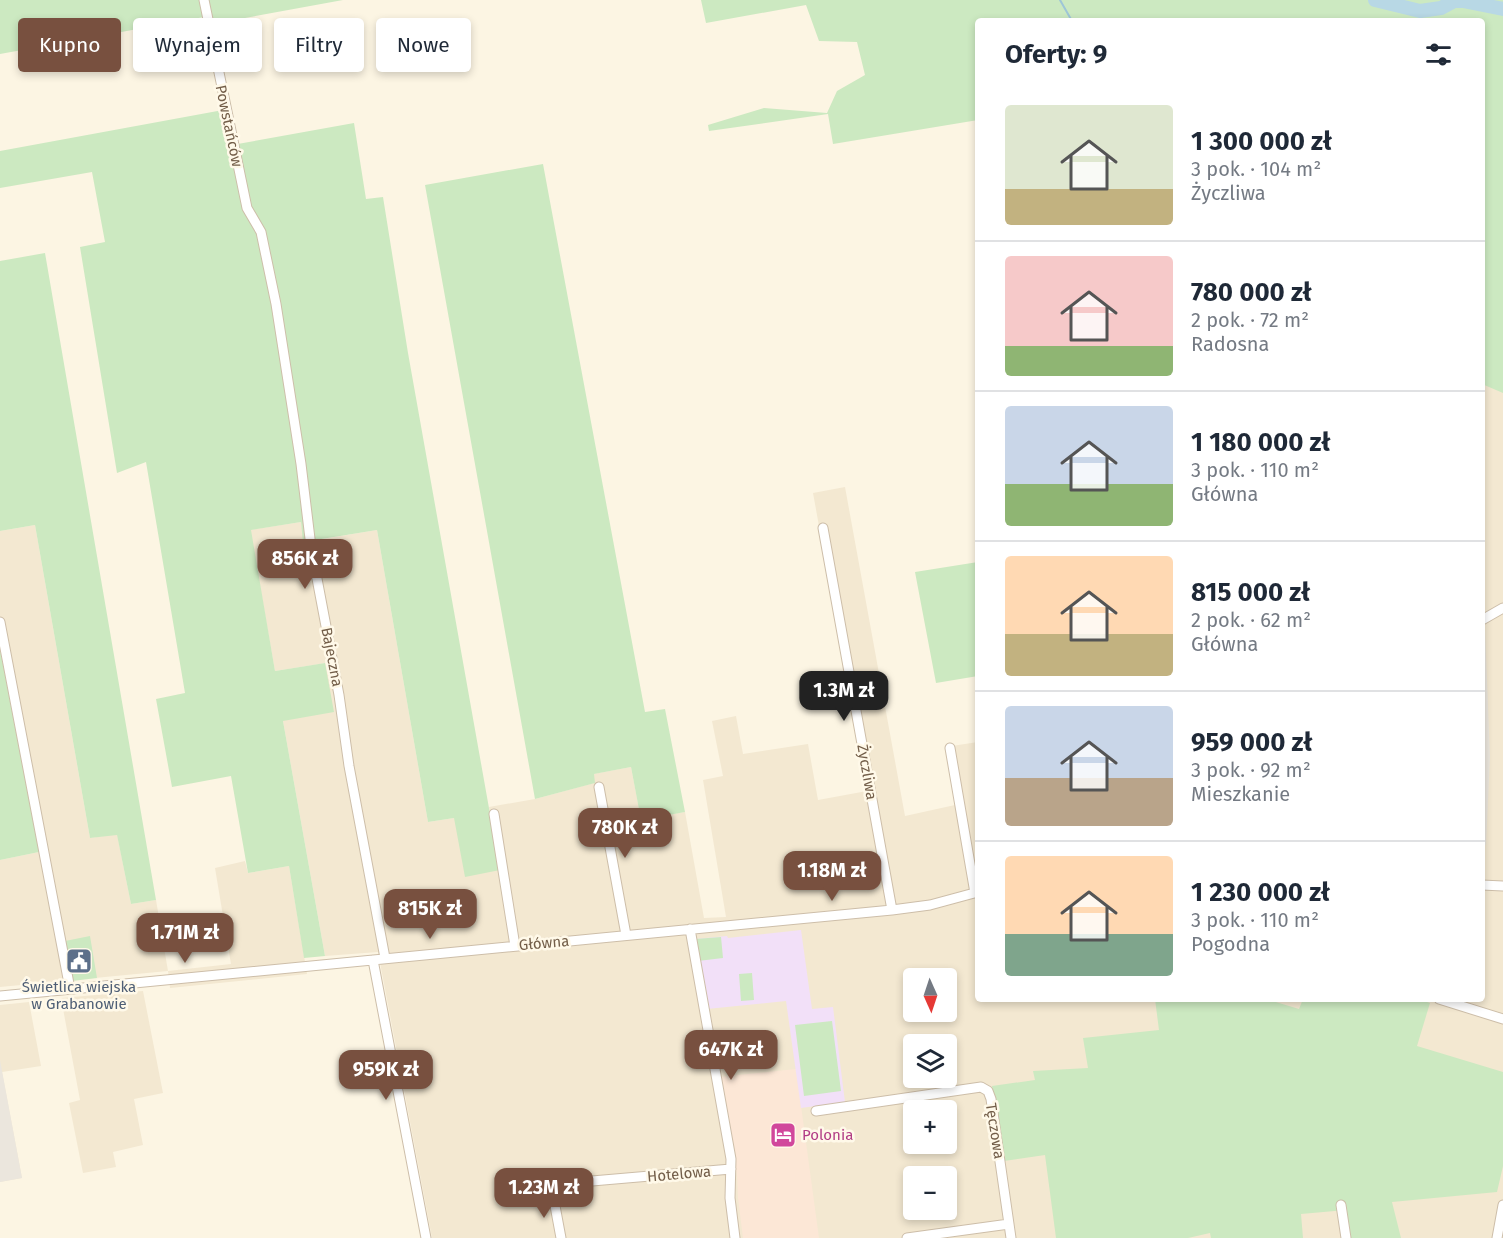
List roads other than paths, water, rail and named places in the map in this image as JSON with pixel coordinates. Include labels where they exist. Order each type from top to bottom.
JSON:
[{"type":"street","name":"Powstańców","points":[[204,0],[245,199],[251,215]]},
{"type":"street","name":"Bajeczna","points":[[251,215],[261,232],[276,304],[301,464],[311,547],[385,958]]},
{"type":"street","name":"Życzliwa","points":[[823,528],[892,910]]},
{"type":"street","points":[[1485,618],[1503,608]]},
{"type":"street","points":[[0,622],[70,989]]},
{"type":"street","points":[[950,748],[975,882]]},
{"type":"street","points":[[599,787],[626,935]]},
{"type":"street","points":[[494,814],[515,946]]},
{"type":"street","points":[[1485,885],[1503,886]]},
{"type":"street","name":"Główna","points":[[0,996],[892,910],[937,904],[975,894]]},
{"type":"street","name":"Hotelowa","points":[[690,929],[731,1160],[730,1208],[735,1238]]},
{"type":"street","points":[[373,960],[426,1238]]},
{"type":"street","points":[[1449,1002],[1503,1018]]},
{"type":"street","name":"Tęczowa","points":[[816,1111],[981,1087],[988,1091],[1011,1238]]},
{"type":"street","name":"Hotelowa","points":[[592,1181],[731,1169]]},
{"type":"street","points":[[553,1195],[561,1238]]},
{"type":"street","points":[[1341,1204],[1346,1238]]},
{"type":"street","points":[[1497,1238],[1503,1205]]},
{"type":"street","points":[[908,1238],[1009,1224]]},
{"type":"waterway","points":[[1060,0],[1070,18]]},
{"type":"waterway","points":[[1375,0],[1420,11],[1441,8],[1454,1],[1503,9]]},
{"type":"place","name":"Świetlica wiejska w Grabanowie","points":[[79,961]]},
{"type":"place","name":"Polonia","points":[[783,1135]]}]
